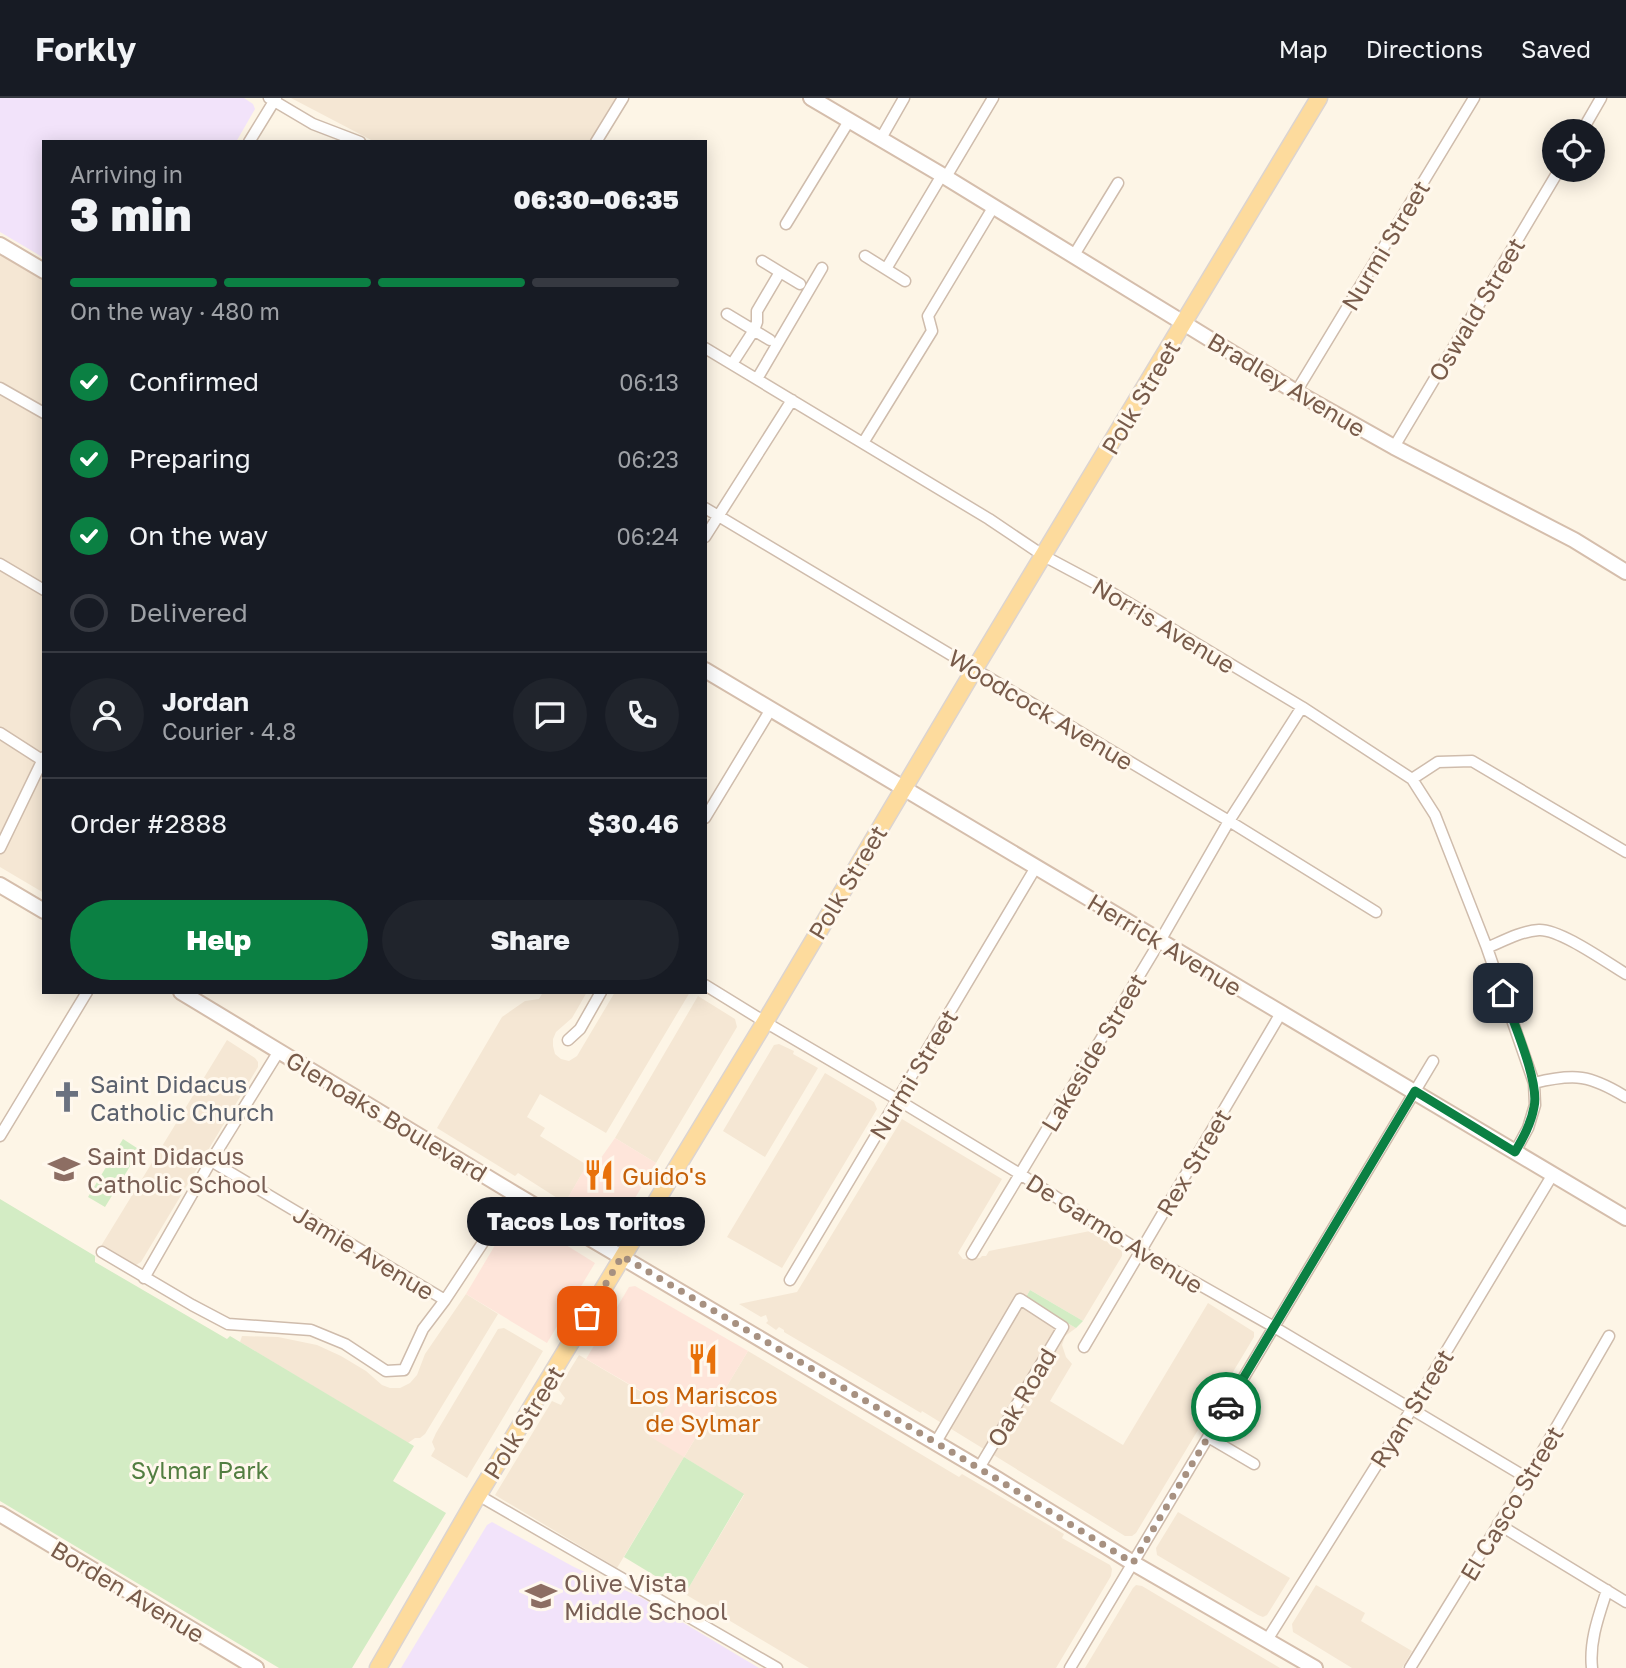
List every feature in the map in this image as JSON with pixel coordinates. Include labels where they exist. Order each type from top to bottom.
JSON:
[{"type":"main road","name":"Polk Street","points":[[378,1668],[478,1496],[1319,98]]},
{"type":"street","points":[[597,140],[623,98]]},
{"type":"street","name":"Bradley Avenue","points":[[811,98],[994,206],[1296,391],[1394,447],[1574,540],[1626,572]]},
{"type":"street","points":[[880,139],[904,98]]},
{"type":"street","points":[[886,269],[993,98]]},
{"type":"street","name":"Nurmi Street","points":[[1296,391],[1474,98]]},
{"type":"street","points":[[1589,119],[1601,98]]},
{"type":"street","points":[[251,140],[273,99],[313,124],[355,140]]},
{"type":"street","points":[[786,225],[849,121]]},
{"type":"street","name":"Oswald Street","points":[[1394,447],[1552,182]]},
{"type":"street","points":[[1074,255],[1118,183]]},
{"type":"street","points":[[863,443],[932,331],[928,316],[994,206]]},
{"type":"street","points":[[0,245],[42,270]]},
{"type":"street","points":[[865,256],[905,281]]},
{"type":"street","points":[[762,261],[800,284]]},
{"type":"street","points":[[757,379],[822,268]]},
{"type":"street","points":[[732,364],[754,330],[757,311],[780,272]]},
{"type":"street","points":[[727,314],[770,340]]},
{"type":"street","name":"Norris Avenue","points":[[707,349],[989,519],[1044,556],[1104,588],[1302,707],[1412,779]]},
{"type":"street","points":[[0,388],[42,412]]},
{"type":"street","points":[[707,534],[792,400]]},
{"type":"street","name":"Woodcock Avenue","points":[[707,509],[1229,821],[1376,912]]},
{"type":"street","points":[[0,564],[42,589]]},
{"type":"street","name":"Herrick Avenue","points":[[707,671],[1626,1218]]},
{"type":"street","name":"Lakeside Street","points":[[972,1254],[1229,821],[1302,707]]},
{"type":"street","points":[[707,815],[771,709]]},
{"type":"street","points":[[0,733],[42,757]]},
{"type":"street","points":[[0,848],[42,760]]},
{"type":"street","points":[[1515,1152],[1528,1128],[1535,1105],[1534,1083],[1487,948],[1435,815],[1412,779],[1438,762],[1472,761],[1626,852]]},
{"type":"street","name":"Nurmi Street","points":[[790,1280],[1036,867]]},
{"type":"street","points":[[0,885],[42,910]]},
{"type":"street","points":[[1487,948],[1516,935],[1541,930],[1568,939],[1626,974]]},
{"type":"street","name":"De Garmo Avenue","points":[[707,986],[1020,1174],[1140,1251],[1274,1327],[1527,1478]]},
{"type":"street","points":[[0,1136],[86,994]]},
{"type":"street","name":"Glenoaks Boulevard","points":[[184,994],[515,1194],[936,1442],[1133,1563],[1315,1668]]},
{"type":"street","points":[[568,1040],[580,1029],[600,994]]},
{"type":"street","name":"Rex Street","points":[[1084,1347],[1280,1013]]},
{"type":"street","points":[[145,1278],[211,1161],[279,1051]]},
{"type":"street","points":[[1070,1668],[1433,1061]]},
{"type":"street","points":[[1534,1083],[1561,1076],[1587,1078],[1626,1097]]},
{"type":"street","name":"Jamie Avenue","points":[[211,1161],[445,1300]]},
{"type":"street","name":"Ryan Street","points":[[1267,1640],[1411,1410],[1553,1174]]},
{"type":"street","points":[[102,1252],[228,1324],[311,1330],[345,1344],[386,1371],[404,1370],[422,1329],[445,1300],[515,1194]]},
{"type":"street","name":"Oak Road","points":[[936,1442],[1020,1299],[1063,1327],[979,1468]]},
{"type":"street","name":"El Casco Street","points":[[1410,1668],[1527,1478],[1609,1336]]},
{"type":"street","points":[[1208,1437],[1254,1464]]},
{"type":"street","points":[[478,1496],[777,1668]]},
{"type":"street","name":"Borden Avenue","points":[[0,1514],[256,1668]]},
{"type":"street","points":[[1497,1524],[1626,1602]]},
{"type":"street","points":[[1592,1668],[1595,1627],[1606,1590]]},
{"type":"shaded area","points":[[0,98],[244,98],[253,104],[255,109],[237,140],[42,140],[42,257],[0,232]]},
{"type":"shaded area","points":[[291,98],[616,98],[590,140],[371,140]]},
{"type":"shaded area","points":[[0,255],[42,280],[42,892],[0,867]]},
{"type":"shaded area","points":[[542,994],[586,994],[572,1018],[556,1032],[553,1039],[555,1054],[569,1061],[577,1056],[614,994],[689,994],[606,1133],[540,1094],[527,1117],[545,1128],[540,1136],[587,1165],[565,1203],[518,1173],[515,1176],[437,1128],[502,1017],[525,1001],[539,999]]},
{"type":"shaded area","points":[[698,996],[735,1019],[737,1027],[656,1163],[615,1138]]},
{"type":"shaded area","points":[[227,1040],[255,1058],[258,1067],[141,1262],[132,1264],[101,1246]]},
{"type":"shaded area","points":[[779,1044],[818,1068],[765,1157],[723,1131],[774,1045]]},
{"type":"shaded area","points":[[825,1073],[874,1102],[877,1109],[782,1268],[727,1237]]},
{"type":"shaded area","points":[[902,1119],[1002,1179],[958,1253],[963,1259],[980,1258],[986,1256],[989,1251],[1090,1231],[1122,1251],[1122,1256],[1083,1321],[1030,1290],[1025,1299],[1076,1328],[1065,1336],[1062,1345],[1072,1364],[1050,1401],[1123,1445],[1208,1303],[1254,1332],[1254,1337],[1132,1536],[1125,1536],[779,1327],[776,1330],[766,1323],[766,1315],[761,1317],[739,1304],[797,1292]]},
{"type":"shaded area","points":[[615,1138],[656,1163],[620,1223],[613,1225],[605,1220],[602,1225],[565,1203],[589,1161],[596,1165]]},
{"type":"shaded area","points":[[521,1217],[595,1263],[547,1343],[466,1294],[510,1220]]},
{"type":"shaded area","points":[[635,1286],[748,1351],[684,1457],[649,1436],[667,1406],[586,1359],[629,1287]]},
{"type":"shaded area","points":[[466,1294],[498,1314],[425,1434],[408,1443],[240,1342],[242,1336],[278,1337],[317,1345],[366,1371],[382,1385],[400,1388],[410,1383],[417,1375],[425,1354]]},
{"type":"shaded area","points":[[504,1328],[543,1351],[467,1478],[431,1456],[435,1449],[432,1442],[498,1329]]},
{"type":"shaded area","points":[[748,1351],[959,1477],[962,1474],[1064,1534],[1062,1538],[1110,1565],[1111,1576],[1056,1668],[809,1668],[685,1594],[744,1495],[684,1457]]},
{"type":"shaded area","points":[[579,1355],[667,1407],[684,1457],[617,1568],[495,1495],[552,1401],[561,1405],[565,1398],[558,1389]]},
{"type":"shaded area","points":[[1178,1512],[1290,1578],[1267,1615],[1258,1615],[1157,1555],[1156,1548]]},
{"type":"shaded area","name":"Olive Vista Middle School","points":[[492,1522],[574,1567],[642,1598],[759,1668],[401,1668],[487,1525]]},
{"type":"shaded area","points":[[1136,1585],[1142,1586],[1280,1668],[1085,1668]]},
{"type":"shaded area","points":[[1316,1585],[1365,1613],[1361,1621],[1412,1651],[1402,1668],[1352,1668],[1293,1632],[1292,1624]]},
{"type":"green space","points":[[123,1139],[140,1150],[105,1207],[88,1197]]},
{"type":"green space","name":"Sylmar Park","points":[[0,1199],[95,1256],[95,1262],[227,1339],[230,1336],[414,1446],[393,1481],[446,1513],[352,1668],[279,1668],[0,1501]]},
{"type":"green space","points":[[1030,1290],[1083,1321],[1076,1328],[1025,1299]]},
{"type":"green space","points":[[684,1457],[744,1494],[685,1594],[624,1557]]},
{"type":"way so far","points":[[587,1316],[622,1256],[1133,1563],[1226,1407]]},
{"type":"place","name":"Saint Didacus Catholic Church","points":[[67,1097]]},
{"type":"place","name":"Saint Didacus Catholic School","points":[[64,1169]]},
{"type":"place","name":"Guido's","points":[[599,1175]]},
{"type":"place","name":"Tacos Los Toritos","points":[[587,1316]]},
{"type":"place","name":"Los Mariscos de Sylmar","points":[[703,1359]]},
{"type":"place","name":"Olive Vista Middle School","points":[[541,1596]]},
{"type":"route","points":[[1226,1407],[1415,1091],[1515,1152],[1528,1128],[1535,1105],[1534,1083],[1503,993]]}]
